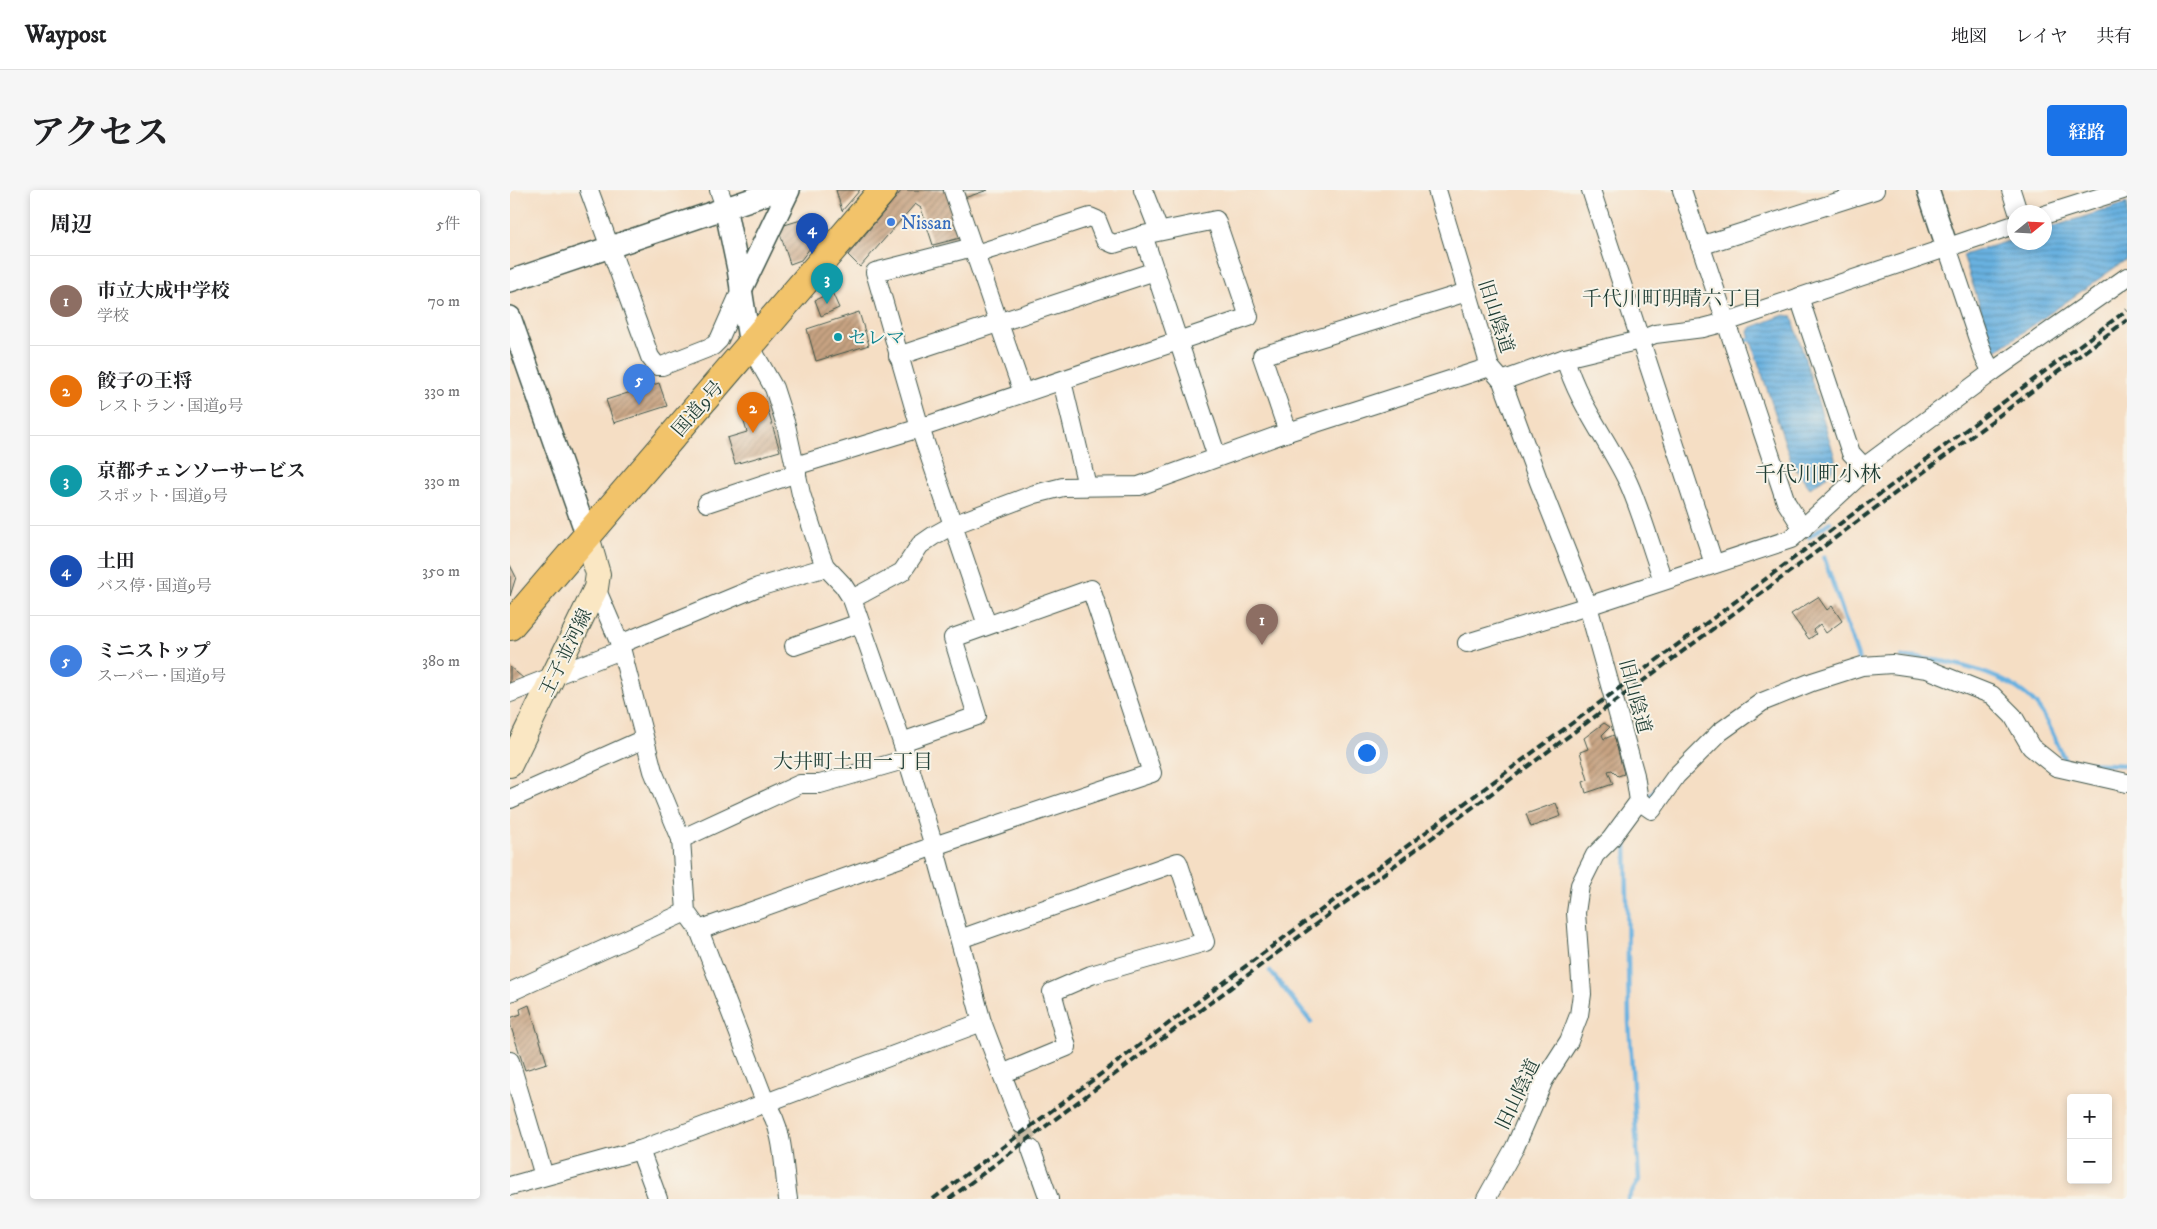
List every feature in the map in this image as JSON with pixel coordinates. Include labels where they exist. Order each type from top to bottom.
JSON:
[{"type":"highway","name":"国道9号","points":[[510,626],[883,190]]},
{"type":"main road","name":"王子並河線","points":[[510,765],[596,588],[598,574],[587,536]]},
{"type":"street","points":[[589,190],[650,357],[657,366],[662,366],[713,346],[719,340],[789,190]]},
{"type":"street","points":[[510,281],[611,246],[722,199],[779,190]]},
{"type":"street","points":[[953,190],[1023,393]]},
{"type":"street","name":"旧山陰道","points":[[1437,190],[1490,366],[1502,381],[1588,606],[1635,775],[1639,801],[1611,839],[1595,854],[1580,885],[1576,913],[1582,994],[1579,1015],[1569,1041],[1544,1080],[1515,1148],[1491,1197]]},
{"type":"street","points":[[1591,190],[1714,564]]},
{"type":"street","points":[[1682,190],[1786,502],[1803,529]]},
{"type":"street","points":[[1700,246],[1875,190]]},
{"type":"street","points":[[1928,190],[1984,357],[1992,372]]},
{"type":"street","points":[[2011,190],[2016,205]]},
{"type":"street","points":[[2052,212],[2093,194],[2123,190]]},
{"type":"street","points":[[1148,191],[1155,271],[1217,457]]},
{"type":"street","points":[[722,199],[741,290],[750,346],[774,388],[825,566],[843,585],[852,599],[905,751],[934,846],[982,1022],[1021,1124]]},
{"type":"street","points":[[707,504],[796,469],[920,428],[1023,393],[1062,381],[1249,317],[1216,220],[1151,233],[1114,244],[1105,240],[1097,220],[1090,216],[975,250],[875,272],[920,428],[987,625]]},
{"type":"street","points":[[1502,381],[1565,358],[1640,340],[1655,334],[1703,328],[1726,322],[2007,227]]},
{"type":"street","points":[[898,356],[1155,271]]},
{"type":"street","points":[[1467,643],[1588,606],[1791,539],[1855,480],[1864,467],[1992,372],[2127,277]]},
{"type":"street","points":[[1288,432],[1262,356],[1467,292]]},
{"type":"street","points":[[1799,297],[1851,453],[1864,467]]},
{"type":"street","points":[[510,317],[587,536]]},
{"type":"street","points":[[1565,358],[1571,378],[1588,413],[1628,482],[1663,580]]},
{"type":"street","points":[[852,599],[902,572],[920,545],[932,536],[953,525],[1035,494],[1063,487],[1116,488],[1139,486],[1288,432],[1490,366]]},
{"type":"street","points":[[1062,381],[1087,486]]},
{"type":"street","points":[[510,693],[758,587],[825,566]]},
{"type":"street","points":[[596,588],[620,647],[653,771],[681,839],[686,912],[699,930],[766,1104],[773,1115],[780,1139],[788,1199]]},
{"type":"street","points":[[681,839],[800,784],[820,784],[905,751],[977,716],[953,638],[1091,589],[1152,773],[934,846],[699,930]]},
{"type":"street","points":[[794,646],[860,623]]},
{"type":"street","points":[[1639,801],[1652,810],[1676,776],[1714,738],[1762,702],[1812,682],[1862,666],[1892,664],[1927,669],[1992,695],[2013,716],[2032,747],[2056,767],[2127,783]]},
{"type":"street","points":[[510,799],[644,739]]},
{"type":"street","points":[[960,938],[1178,862],[1205,942],[1091,975],[1052,992],[1068,1047],[1002,1074]]},
{"type":"street","points":[[510,992],[686,912]]},
{"type":"street","points":[[510,1186],[640,1150],[982,1022]]},
{"type":"street","points":[[510,1061],[517,1112],[544,1176]]},
{"type":"street","points":[[1031,1149],[1050,1199]]},
{"type":"street","points":[[640,1150],[658,1199]]},
{"type":"water","points":[[2127,203],[2127,259],[1995,352],[1963,255],[2007,241],[2007,250],[2052,250],[2052,227]]},
{"type":"water","points":[[1784,315],[1792,316],[1835,458],[1833,469],[1830,473],[1810,488],[1792,464],[1748,332],[1750,328]]},
{"type":"building","points":[[836,190],[860,190],[842,211]]},
{"type":"building","points":[[902,190],[948,190],[964,237],[933,245],[921,208],[915,204],[860,267],[848,255]]},
{"type":"building","points":[[958,190],[988,190],[961,199]]},
{"type":"building","points":[[801,220],[810,248],[801,260],[790,264],[778,227]]},
{"type":"building","points":[[832,292],[839,308],[821,316],[815,300]]},
{"type":"building","name":"セレマ","points":[[859,312],[869,345],[816,361],[807,329]]},
{"type":"building","points":[[659,383],[667,406],[614,423],[606,400]]},
{"type":"building","points":[[765,401],[780,451],[735,464],[727,438],[747,432],[740,409]]},
{"type":"building","points":[[510,565],[516,577],[510,596]]},
{"type":"building","points":[[1818,597],[1827,610],[1832,606],[1842,621],[1826,633],[1820,624],[1813,630],[1816,634],[1809,639],[1791,614]]},
{"type":"building","points":[[510,667],[523,678],[510,693]]},
{"type":"building","points":[[1604,723],[1610,727],[1602,735],[1604,739],[1614,735],[1624,774],[1618,776],[1612,770],[1608,771],[1613,784],[1586,793],[1583,782],[1588,780],[1580,752],[1588,749],[1584,738]]},
{"type":"building","points":[[1556,803],[1561,816],[1531,827],[1526,814]]},
{"type":"building","points":[[529,1005],[547,1063],[525,1070],[510,1024],[510,1018],[521,1014],[520,1009]]},
{"type":"waterway","points":[[1738,342],[1756,338]]},
{"type":"waterway","points":[[1809,537],[1830,522]]},
{"type":"waterway","points":[[1824,557],[1859,660]]},
{"type":"waterway","points":[[1902,657],[1937,661],[1977,670],[2014,687],[2029,697],[2040,710],[2066,762],[2127,765]]},
{"type":"waterway","points":[[1646,801],[1666,776]]},
{"type":"waterway","points":[[1628,1199],[1639,1180],[1629,1022],[1626,837],[1638,817]]},
{"type":"waterway","points":[[1270,971],[1311,1022]]},
{"type":"tunnel","points":[[1021,1124],[1031,1149]]},
{"type":"railway","points":[[933,1199],[2127,310]]},
{"type":"railway","points":[[949,1199],[2127,320]]},
{"type":"place","name":"Nissan","points":[[891,222]]},
{"type":"place","name":"土田","points":[[812,254]]},
{"type":"place","name":"京都チェンソーサービス","points":[[827,304]]},
{"type":"place","name":"セレマ","points":[[838,337]]},
{"type":"place","name":"ミニストップ","points":[[639,405]]},
{"type":"place","name":"餃子の王将","points":[[753,433]]},
{"type":"place","name":"市立大成中学校","points":[[1262,645]]},
{"type":"district","name":"千代川町明晴六丁目","points":[[1672,298]]},
{"type":"district","name":"千代川町小林","points":[[1818,474]]},
{"type":"district","name":"大井町土田一丁目","points":[[853,761]]}]
